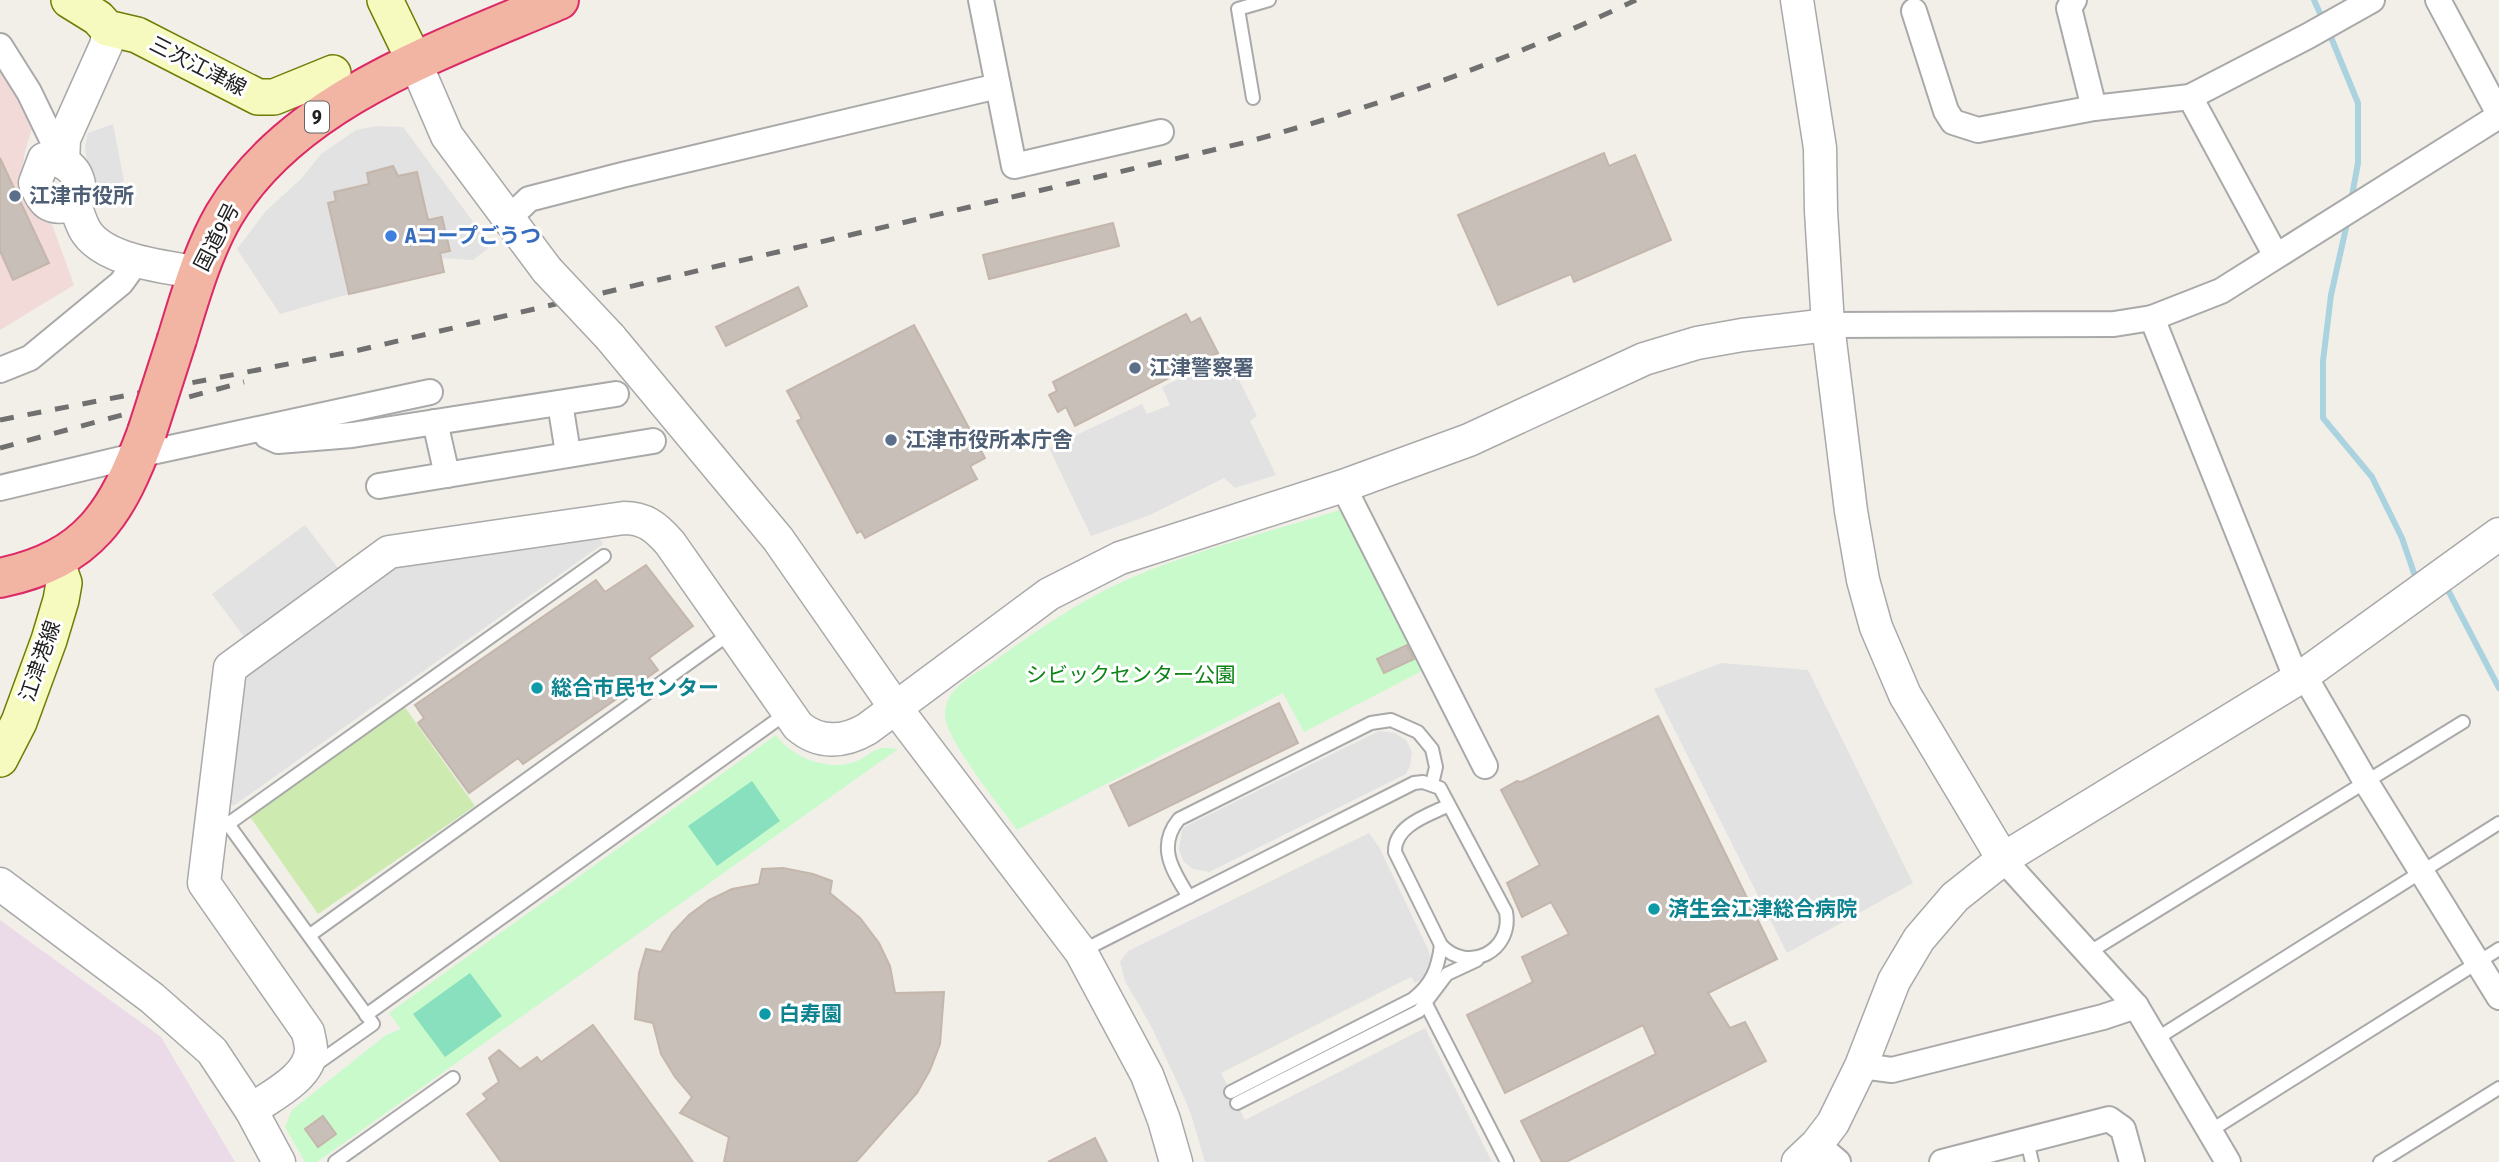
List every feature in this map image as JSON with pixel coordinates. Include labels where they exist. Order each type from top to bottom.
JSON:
[{"type":"highway","name":"国道9号","points":[[0,578],[28,572],[56,560],[81,543],[109,513],[120,495],[142,444],[198,272],[223,216],[257,170],[283,143],[314,118],[415,62],[559,0]]},
{"type":"main road","name":"三次江津線","points":[[69,0],[98,18],[107,28],[138,35],[258,97],[274,97],[333,73]]},
{"type":"main road","points":[[385,0],[415,62]]},
{"type":"main road","name":"江津港線","points":[[0,759],[19,722],[61,600],[64,583],[56,560]]},
{"type":"street","points":[[981,0],[1014,166],[1161,132]]},
{"type":"street","points":[[1797,0],[1820,148],[1821,211],[1829,325],[1851,511],[1863,580],[1877,627],[1905,695],[2003,859],[2136,1006],[2228,1162]]},
{"type":"street","points":[[2074,0],[2068,9],[2094,108]]},
{"type":"street","points":[[1914,11],[1946,111],[1953,122],[1978,130],[2094,108],[2190,97],[2372,0]]},
{"type":"street","points":[[251,1110],[293,1081],[308,1064],[311,1050],[308,1032],[204,883],[230,668],[389,552],[636,518],[658,529],[798,726],[820,739],[837,741],[859,734],[1049,594],[1120,558],[1343,486],[1469,440],[1644,359],[1742,335],[1829,325],[2114,324],[2152,318],[2221,291],[2499,115],[2438,0]]},
{"type":"street","points":[[63,162],[64,139],[107,43],[107,28]]},
{"type":"street","points":[[0,46],[29,92],[63,162],[76,174],[80,196],[75,205],[86,232],[106,250],[137,261],[198,272]]},
{"type":"street","points":[[415,62],[447,136],[547,270],[610,337],[778,540],[895,706],[1081,952],[1147,1075],[1164,1119],[1176,1162]]},
{"type":"street","points":[[509,219],[529,199],[998,86]]},
{"type":"street","points":[[2190,97],[2276,256]]},
{"type":"street","points":[[0,370],[30,358],[121,282],[137,261]]},
{"type":"street","points":[[2152,318],[2301,678],[2499,997]]},
{"type":"street","points":[[0,488],[142,444],[257,431],[430,392]]},
{"type":"street","points":[[257,431],[278,441],[352,435],[616,394]]},
{"type":"street","points":[[560,403],[568,453]]},
{"type":"street","points":[[435,422],[447,475]]},
{"type":"street","points":[[379,486],[653,441]]},
{"type":"street","points":[[1343,486],[1485,766]]},
{"type":"street","points":[[1817,1156],[1861,1066],[1894,981],[1919,939],[1955,897],[2003,859],[2301,678],[2499,534]]},
{"type":"street","points":[[0,884],[152,998],[212,1051],[251,1110],[279,1162]]},
{"type":"street","points":[[1861,1066],[1892,1070],[2103,1017],[2136,1006]]},
{"type":"street","points":[[1951,1161],[2030,1152],[2109,1119],[2123,1129],[2133,1162]]},
{"type":"lane","points":[[1253,98],[1238,9],[1269,0]]},
{"type":"lane","points":[[293,1081],[373,1024],[228,824],[604,556]]},
{"type":"lane","points":[[310,935],[732,632]]},
{"type":"lane","points":[[366,1014],[788,711]]},
{"type":"lane","points":[[1189,897],[1174,872],[1167,842],[1169,831],[1179,819],[1371,723],[1391,720],[1418,732],[1432,749],[1436,767],[1432,784]]},
{"type":"lane","points":[[2088,953],[2463,722]]},
{"type":"lane","points":[[1081,952],[1414,783],[1423,782],[1440,788],[1506,912],[1502,941],[1491,953],[1447,974],[1419,1011],[1234,1098],[1413,999],[1429,985],[1437,971],[1441,945]]},
{"type":"lane","points":[[1449,805],[1406,828],[1395,844],[1397,858],[1441,945],[1455,956],[1473,959],[1483,957]]},
{"type":"lane","points":[[2156,1039],[2499,822]]},
{"type":"lane","points":[[2210,1131],[2476,961],[2499,949]]},
{"type":"lane","points":[[1425,1002],[1507,1162]]},
{"type":"lane","points":[[335,1162],[453,1078]]},
{"type":"lane","points":[[2380,1162],[2499,1088]]},
{"type":"shaded area","name":"江津市役所","points":[[5,68],[35,119],[25,151],[21,181],[49,216],[74,285],[0,330],[0,70]]},
{"type":"shaded area","points":[[113,124],[124,181],[93,197],[85,147],[88,133]]},
{"type":"shaded area","points":[[377,126],[403,127],[491,246],[473,260],[441,258],[440,253],[450,251],[442,217],[428,220],[393,167],[367,172],[369,184],[335,192],[336,201],[328,203],[349,294],[280,314],[237,249],[266,211],[302,178],[321,154],[356,130]]},
{"type":"shaded area","points":[[1227,356],[1257,416],[1250,421],[1276,475],[1235,488],[1224,478],[1150,515],[1091,536],[1049,448],[1142,404],[1147,414],[1170,405],[1162,387]]},
{"type":"shaded area","points":[[305,525],[341,572],[248,642],[212,594]]},
{"type":"shaded area","points":[[594,530],[603,544],[233,806],[224,792],[240,676],[401,561]]},
{"type":"shaded area","points":[[1721,663],[1808,670],[1913,883],[1787,953],[1654,689]]},
{"type":"shaded area","points":[[1379,731],[1395,733],[1406,740],[1412,752],[1406,774],[1209,872],[1193,869],[1184,862],[1179,850],[1182,829]]},
{"type":"shaded area","points":[[1369,833],[1379,847],[1428,949],[1431,959],[1424,977],[1415,983],[1411,977],[1221,1073],[1245,1120],[1425,1028],[1492,1162],[1205,1162],[1191,1114],[1151,1026],[1125,981],[1120,962],[1128,951]]},
{"type":"shaded area","points":[[0,920],[161,1037],[235,1162],[0,1162]]},
{"type":"green space","name":"シビックセンター公園","points":[[1340,510],[1424,670],[1304,732],[1283,693],[1017,830],[963,755],[947,725],[946,705],[955,690],[969,677],[1050,623],[1109,588],[1194,554]]},
{"type":"green space","points":[[404,706],[475,806],[318,914],[248,814]]},
{"type":"green space","points":[[776,735],[800,755],[831,765],[855,762],[881,748],[898,749],[317,1162],[305,1162],[285,1127],[292,1110],[386,1035],[401,1029],[389,1013]]},
{"type":"green space","points":[[752,781],[780,821],[717,866],[688,826]]},
{"type":"green space","points":[[470,973],[502,1016],[445,1057],[413,1014]]},
{"type":"building","points":[[1604,153],[1609,166],[1635,155],[1671,240],[1574,282],[1571,274],[1498,305],[1458,215]]},
{"type":"building","points":[[0,158],[49,263],[13,280],[0,251]]},
{"type":"building","name":"Aコープごうつ","points":[[393,166],[398,176],[417,172],[428,220],[442,217],[450,251],[440,253],[444,272],[349,294],[328,203],[336,201],[334,192],[369,184],[367,173]]},
{"type":"building","points":[[1113,223],[1119,246],[989,279],[983,255]]},
{"type":"building","points":[[798,287],[807,306],[726,346],[716,327]]},
{"type":"building","name":"江津警察署","points":[[1186,314],[1191,323],[1200,318],[1218,353],[1075,426],[1066,407],[1058,412],[1049,395],[1057,391],[1053,382]]},
{"type":"building","name":"江津市役所本庁舎","points":[[914,325],[985,458],[970,466],[977,479],[865,538],[861,531],[857,533],[797,421],[802,419],[787,391]]},
{"type":"building","name":"総合市民センター","points":[[646,565],[693,626],[649,658],[658,670],[523,764],[518,758],[469,793],[418,723],[424,718],[415,705],[596,580],[605,592]]},
{"type":"building","points":[[1407,645],[1414,659],[1384,673],[1377,659]]},
{"type":"building","points":[[1279,703],[1298,743],[1129,826],[1110,786]]},
{"type":"building","name":"済生会江津総合病院","points":[[1658,716],[1777,959],[1708,993],[1730,1028],[1745,1022],[1766,1061],[1566,1162],[1542,1162],[1521,1121],[1656,1054],[1643,1025],[1505,1093],[1467,1015],[1533,982],[1522,957],[1569,934],[1551,902],[1522,917],[1507,883],[1540,865],[1501,790]]},
{"type":"building","name":"白寿園","points":[[783,868],[832,881],[830,893],[860,918],[879,943],[890,966],[895,993],[944,992],[940,1044],[930,1070],[917,1093],[856,1162],[724,1162],[729,1137],[680,1113],[692,1097],[661,1054],[653,1023],[635,1019],[639,973],[646,949],[661,952],[672,933],[689,915],[709,900],[732,889],[759,884],[762,869]]},
{"type":"building","points":[[593,1025],[693,1162],[501,1162],[467,1114],[487,1099],[483,1094],[499,1082],[489,1058],[499,1050],[520,1069],[537,1057],[541,1062]]},
{"type":"building","points":[[323,1116],[336,1134],[318,1147],[305,1129]]},
{"type":"building","points":[[1095,1138],[1107,1162],[1048,1162]]},
{"type":"waterway","points":[[2314,0],[2323,20]]},
{"type":"waterway","points":[[2328,30],[2358,103],[2358,163],[2351,201]]},
{"type":"waterway","points":[[2348,219],[2331,295],[2323,361],[2323,418],[2372,477],[2418,578]]},
{"type":"waterway","points":[[2449,592],[2499,688]]},
{"type":"railway","points":[[0,420],[355,351],[1247,142],[1347,113],[1445,80],[1589,22],[1636,0]]},
{"type":"railway","points":[[0,448],[244,382]]},
{"type":"place","name":"江津市役所","points":[[15,196]]},
{"type":"place","name":"Aコープごうつ","points":[[391,236]]},
{"type":"place","name":"江津警察署","points":[[1135,368]]},
{"type":"place","name":"江津市役所本庁舎","points":[[891,440]]},
{"type":"place","name":"総合市民センター","points":[[537,688]]},
{"type":"place","name":"済生会江津総合病院","points":[[1654,909]]},
{"type":"place","name":"白寿園","points":[[765,1014]]}]
